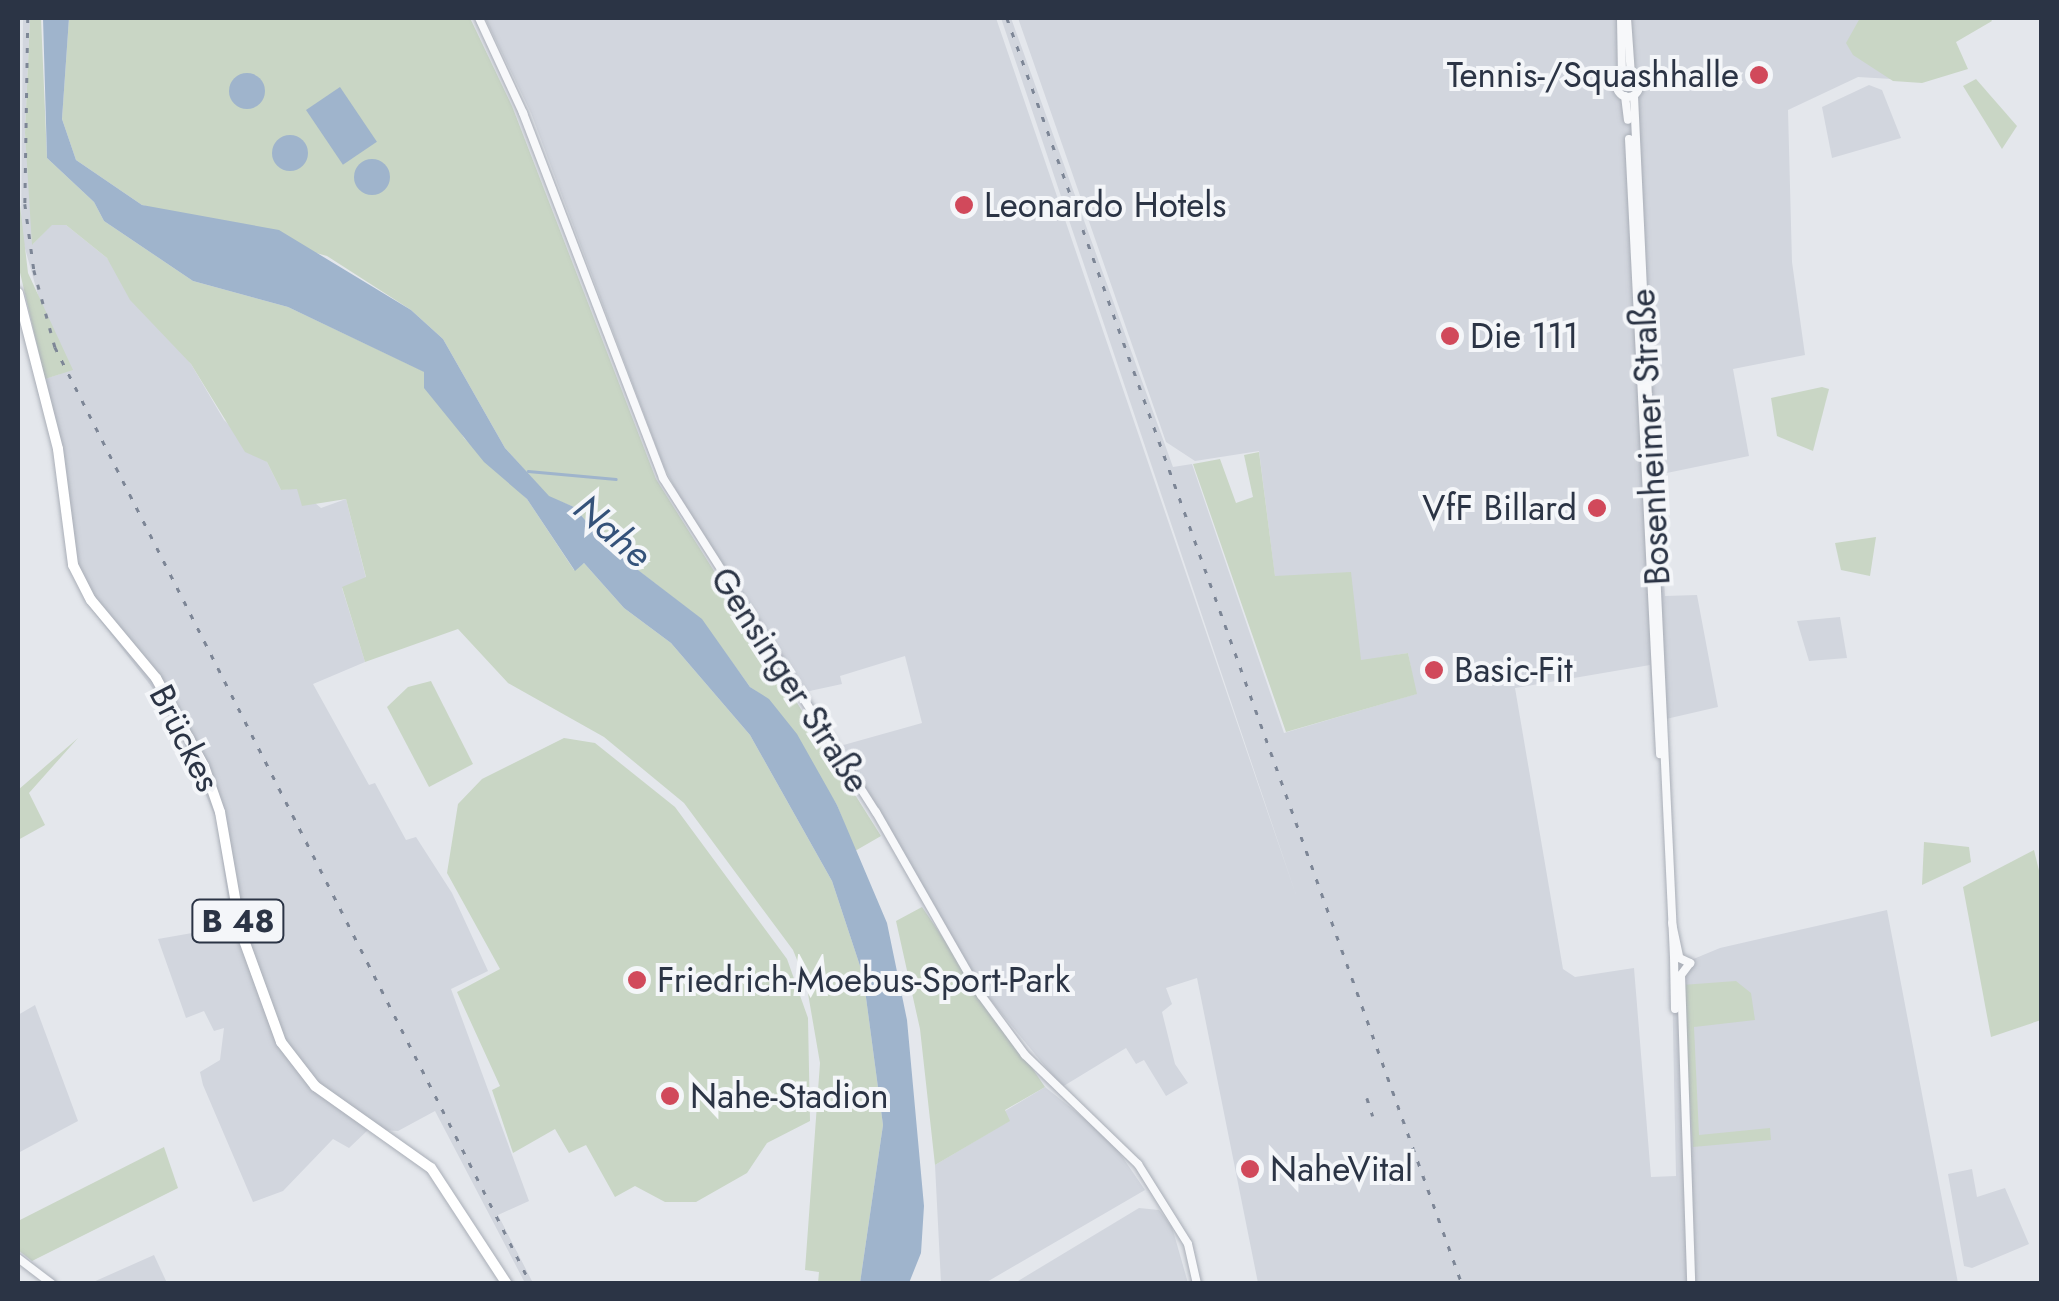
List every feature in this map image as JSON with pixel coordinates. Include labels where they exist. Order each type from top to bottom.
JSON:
[{"type":"main road","name":"Brückes","points":[[18,294],[50,417],[73,565],[91,600],[156,678],[204,766],[220,812],[244,944],[281,1042],[315,1086],[431,1168],[507,1284]]},
{"type":"street","name":"Gensinger Straße","points":[[479,18],[682,512],[876,812],[981,995],[1025,1056],[1138,1164],[1188,1244],[1198,1284]]},
{"type":"street","points":[[1624,18],[1626,76],[1618,88],[1630,96],[1639,84],[1626,76]]},
{"type":"street","name":"Bosenheimer Straße","points":[[1630,96],[1669,899],[1677,956]]},
{"type":"street","points":[[1677,956],[1690,965],[1677,974]]},
{"type":"street","points":[[1677,956],[1691,1284]]},
{"type":"street","points":[[1677,974],[1679,1034]]},
{"type":"street","points":[[18,1258],[52,1284]]},
{"type":"shaded area","points":[[23,18],[30,18],[25,133],[33,244],[52,224],[66,225],[107,258],[191,364],[224,420],[267,462],[281,490],[297,488],[321,508],[346,499],[366,578],[342,588],[365,662],[313,684],[369,785],[375,783],[406,840],[416,837],[452,893],[488,971],[451,989],[529,1201],[498,1215],[533,1283],[525,1283],[435,1111],[398,1131],[369,1129],[349,1148],[333,1139],[283,1191],[253,1202],[203,1085],[200,1072],[220,1060],[224,1028],[214,1031],[204,1011],[186,1018],[158,939],[232,926],[216,819],[171,712],[86,602],[68,562],[55,454],[35,382],[60,374],[21,234]]},
{"type":"shaded area","points":[[485,18],[996,18],[1297,898],[1001,18],[1011,18],[1173,467],[1192,464],[1284,733],[1416,694],[1408,653],[1361,661],[1275,577],[1259,451],[1195,461],[1166,442],[1018,18],[1875,18],[1909,80],[1858,77],[1788,110],[1792,262],[1805,355],[1733,369],[1749,456],[1657,475],[1665,596],[1697,595],[1718,707],[1653,722],[1650,665],[1515,688],[1563,969],[1575,977],[1634,968],[1651,1177],[1676,1176],[1672,981],[1679,965],[1720,948],[1887,910],[1958,1283],[1258,1283],[1197,978],[1166,988],[1172,1004],[1162,1012],[1175,1064],[1188,1083],[1166,1096],[1144,1060],[1136,1064],[1126,1048],[1062,1087],[983,991],[840,746],[922,723],[905,656],[840,676],[842,684],[805,692],[692,521],[663,465],[531,113]]},
{"type":"shaded area","points":[[1869,85],[1882,90],[1901,138],[1832,158],[1822,107]]},
{"type":"shaded area","points":[[1840,617],[1847,658],[1809,661],[1797,621]]},
{"type":"shaded area","points":[[35,1005],[78,1121],[18,1153],[18,1015]]},
{"type":"shaded area","points":[[1045,1087],[1110,1139],[1145,1190],[985,1283],[941,1283],[935,1165],[1009,1121],[1005,1111]]},
{"type":"shaded area","points":[[1972,1169],[1977,1197],[2005,1188],[2029,1244],[1972,1268],[1964,1266],[1948,1174]]},
{"type":"shaded area","points":[[1139,1208],[1159,1210],[1172,1227],[1188,1283],[1013,1284]]},
{"type":"shaded area","points":[[154,1255],[167,1283],[91,1283]]},
{"type":"green space","points":[[30,18],[41,18],[47,158],[94,202],[104,221],[193,281],[288,307],[425,372],[464,438],[527,499],[574,570],[584,563],[624,608],[671,643],[750,735],[832,881],[863,975],[883,1125],[860,1283],[818,1283],[819,1272],[805,1270],[820,1063],[806,982],[793,950],[684,803],[604,737],[508,683],[458,629],[365,662],[342,587],[366,577],[346,499],[302,506],[297,489],[281,490],[267,462],[245,452],[191,364],[130,300],[107,258],[66,225],[52,225],[32,245],[25,133]]},
{"type":"green space","points":[[69,18],[470,18],[512,106],[656,479],[881,836],[855,851],[837,805],[769,700],[750,687],[701,619],[608,547],[574,507],[549,497],[505,448],[443,339],[411,310],[327,256],[142,205],[76,160],[62,119]]},
{"type":"green space","points":[[1860,18],[1992,21],[1956,42],[1968,69],[1922,83],[1893,81],[1853,55],[1846,43]]},
{"type":"green space","points":[[1976,79],[2017,126],[2002,149],[1963,86]]},
{"type":"green space","points":[[18,188],[28,273],[73,370],[45,379],[18,264]]},
{"type":"green space","points":[[1822,387],[1829,389],[1813,451],[1777,436],[1771,398]]},
{"type":"green space","points":[[1259,452],[1275,576],[1351,572],[1361,660],[1408,653],[1417,694],[1286,732],[1193,464],[1220,459],[1236,503],[1253,497],[1244,455]]},
{"type":"green space","points":[[1876,537],[1870,576],[1841,570],[1835,543]]},
{"type":"green space","points":[[431,681],[473,764],[429,787],[387,707],[408,687]]},
{"type":"green space","points":[[78,738],[29,793],[45,825],[18,840],[18,790]]},
{"type":"green space","name":"Friedrich-Moebus-Sport-Park","points":[[564,738],[595,743],[675,807],[787,959],[808,1018],[810,1121],[767,1143],[747,1173],[696,1202],[665,1202],[635,1186],[615,1197],[586,1145],[569,1153],[555,1129],[513,1153],[492,1090],[500,1086],[457,992],[500,969],[447,873],[458,804],[482,779]]},
{"type":"green space","points":[[1924,842],[1969,847],[1971,862],[1922,885]]},
{"type":"green space","points":[[2034,850],[2042,883],[2041,1020],[1991,1037],[1963,887]]},
{"type":"green space","points":[[922,907],[1045,1087],[1005,1110],[1010,1121],[935,1165],[920,1029],[896,921]]},
{"type":"green space","points":[[1736,981],[1751,993],[1755,1020],[1694,1027],[1699,1135],[1770,1128],[1771,1140],[1693,1147],[1682,985]]},
{"type":"green space","points":[[164,1147],[178,1188],[32,1261],[18,1250],[18,1221]]},
{"type":"water","points":[[43,18],[69,18],[62,119],[76,160],[142,205],[279,230],[411,310],[443,339],[505,448],[549,496],[574,507],[608,547],[702,619],[750,687],[769,699],[797,734],[837,805],[887,923],[907,1020],[924,1206],[921,1253],[909,1283],[860,1283],[883,1125],[863,975],[832,881],[750,735],[671,643],[624,608],[584,563],[575,571],[527,499],[484,462],[424,388],[424,372],[288,307],[193,281],[104,221],[94,202],[47,158]]},
{"type":"water","points":[[247,73],[260,78],[265,91],[260,104],[247,109],[234,104],[229,91],[234,78]]},
{"type":"water","points":[[340,87],[377,142],[343,165],[306,110]]},
{"type":"water","points":[[290,135],[303,140],[308,153],[303,166],[290,171],[277,166],[272,153],[277,140]]},
{"type":"water","points":[[372,159],[385,164],[390,177],[385,190],[372,195],[359,190],[354,177],[359,164]]},
{"type":"waterway","name":"Nahe","points":[[528,471],[616,479]]},
{"type":"railway","points":[[28,18],[25,204],[34,270],[55,347],[531,1284]]},
{"type":"railway","points":[[1007,18],[1462,1284]]},
{"type":"railway","points":[[1367,1098],[1373,1116]]},
{"type":"place","name":"Tennis-/Squashhalle","points":[[1759,75]]},
{"type":"place","name":"Leonardo Hotels","points":[[964,205]]},
{"type":"place","name":"Die 111","points":[[1450,336]]},
{"type":"place","name":"VfF Billard","points":[[1597,508]]},
{"type":"place","name":"Basic-Fit","points":[[1434,670]]},
{"type":"place","name":"Friedrich-Moebus-Sport-Park","points":[[637,980]]},
{"type":"place","name":"Nahe-Stadion","points":[[670,1096]]},
{"type":"place","name":"NaheVital","points":[[1250,1169]]}]
